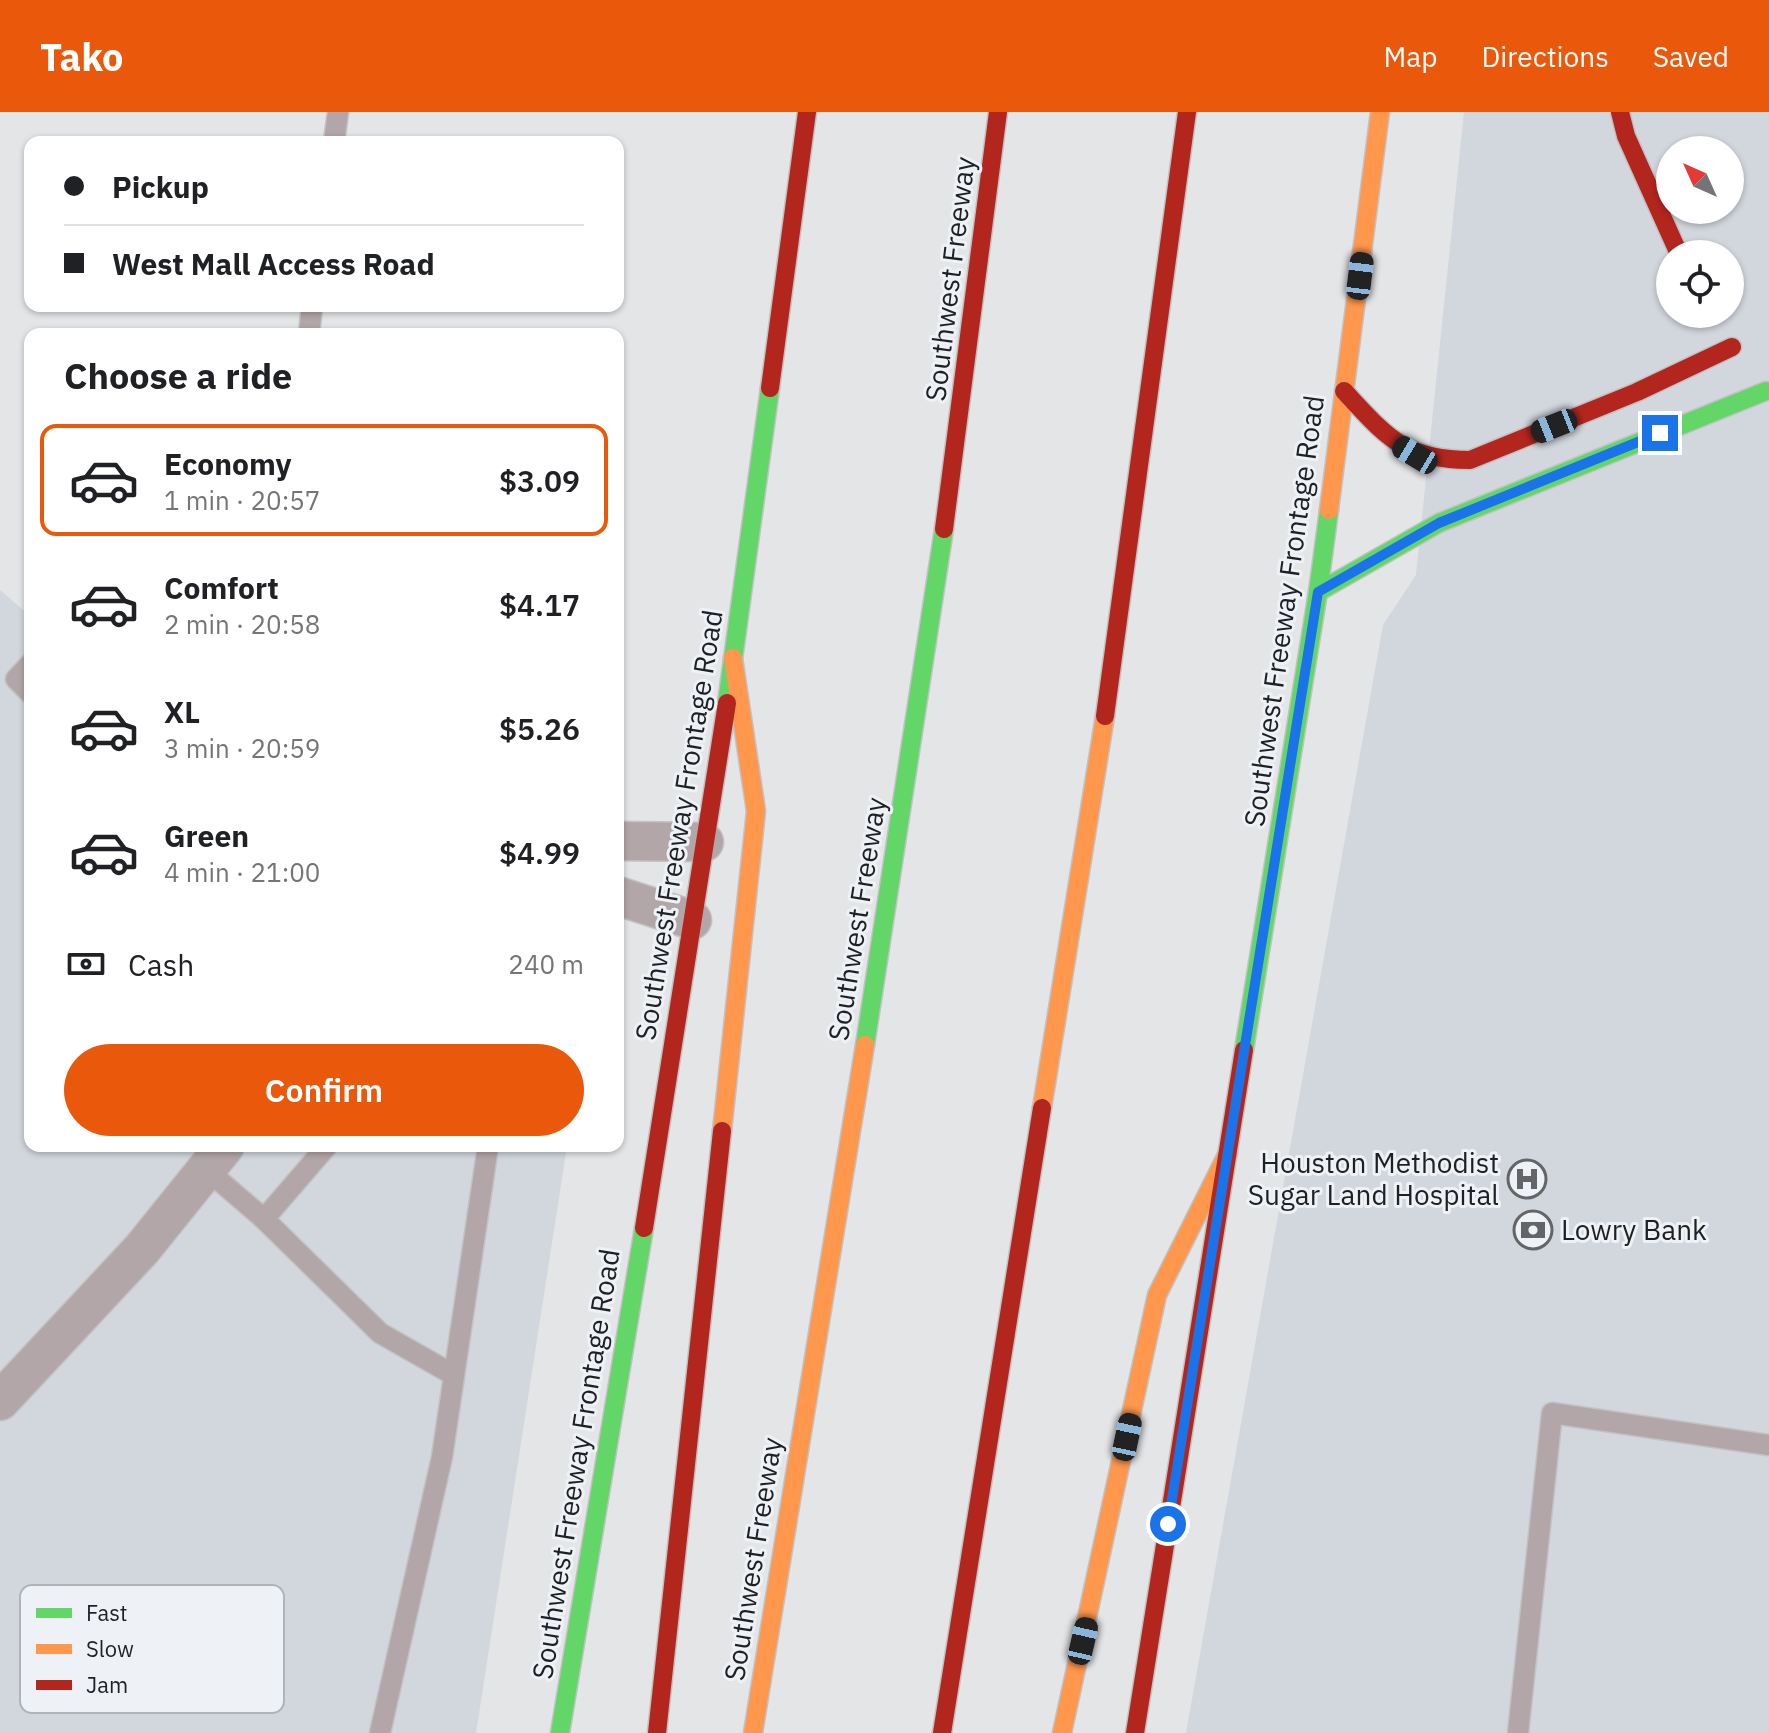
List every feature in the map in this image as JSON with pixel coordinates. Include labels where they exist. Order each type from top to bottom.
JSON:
[{"type":"main road","name":"Southwest Freeway Frontage Road","points":[[560,1733],[675,1040],[733,658],[807,112]]},
{"type":"main road","name":"Southwest Freeway","points":[[753,1733],[912,754],[956,454],[998,112]]},
{"type":"main road","points":[[942,1733],[1114,659],[1187,112]]},
{"type":"main road","name":"Southwest Freeway Frontage Road","points":[[1135,1733],[1318,592],[1380,112]]},
{"type":"main road","points":[[1620,112],[1626,136],[1673,240]]},
{"type":"main road","points":[[1344,391],[1391,441],[1415,455],[1442,462],[1470,460],[1637,392],[1733,347]]},
{"type":"main road","points":[[1318,592],[1439,523],[1764,388]]},
{"type":"main road","points":[[657,1733],[756,811],[733,658]]},
{"type":"main road","points":[[1062,1733],[1157,1295],[1228,1153]]},
{"type":"street","points":[[624,841],[704,842]]},
{"type":"street","points":[[624,898],[692,920]]},
{"type":"street","points":[[0,1401],[142,1249],[216,1158]]},
{"type":"lane","points":[[335,136],[338,112]]},
{"type":"lane","points":[[264,1219],[322,1152]]},
{"type":"lane","points":[[380,1733],[442,1457],[487,1152]]},
{"type":"lane","points":[[216,1158],[264,1219],[380,1333],[452,1374]]},
{"type":"lane","points":[[1518,1733],[1552,1413],[1769,1445]]},
{"type":"shaded area","name":"Houston Methodist Sugar Land Hospital","points":[[1464,112],[1769,112],[1769,1733],[1186,1733],[1383,625],[1416,575]]},
{"type":"shaded area","points":[[0,590],[24,611],[24,1152],[566,1152],[476,1733],[0,1733]]},
{"type":"traffic: fast","points":[[727,703],[770,388]]},
{"type":"traffic: fast","points":[[1318,592],[1439,523],[1766,391]]},
{"type":"traffic: fast","points":[[1244,1050],[1329,510]]},
{"type":"traffic: fast","points":[[865,1045],[944,529]]},
{"type":"traffic: fast","points":[[560,1733],[644,1228]]},
{"type":"traffic: slow","points":[[1329,510],[1380,112]]},
{"type":"traffic: slow","points":[[722,1131],[756,811],[733,658]]},
{"type":"traffic: slow","points":[[1042,1108],[1105,716]]},
{"type":"traffic: slow","points":[[753,1733],[865,1045]]},
{"type":"traffic: slow","points":[[1062,1733],[1157,1295],[1228,1153]]},
{"type":"traffic: jam","points":[[770,388],[807,112]]},
{"type":"traffic: jam","points":[[944,529],[998,112]]},
{"type":"traffic: jam","points":[[1105,716],[1187,112]]},
{"type":"traffic: jam","points":[[1620,112],[1626,136],[1673,240]]},
{"type":"traffic: jam","points":[[1344,391],[1398,443],[1429,456],[1470,460],[1637,392],[1732,347]]},
{"type":"traffic: jam","points":[[644,1228],[727,703]]},
{"type":"traffic: jam","points":[[1135,1733],[1244,1050]]},
{"type":"traffic: jam","points":[[942,1733],[1042,1108]]},
{"type":"traffic: jam","points":[[657,1733],[722,1131]]},
{"type":"place","name":"Houston Methodist Sugar Land Hospital","points":[[1527,1179]]},
{"type":"place","name":"Lowry Bank","points":[[1533,1230]]},
{"type":"route","points":[[1168,1524],[1318,592],[1439,523],[1660,433]]}]
